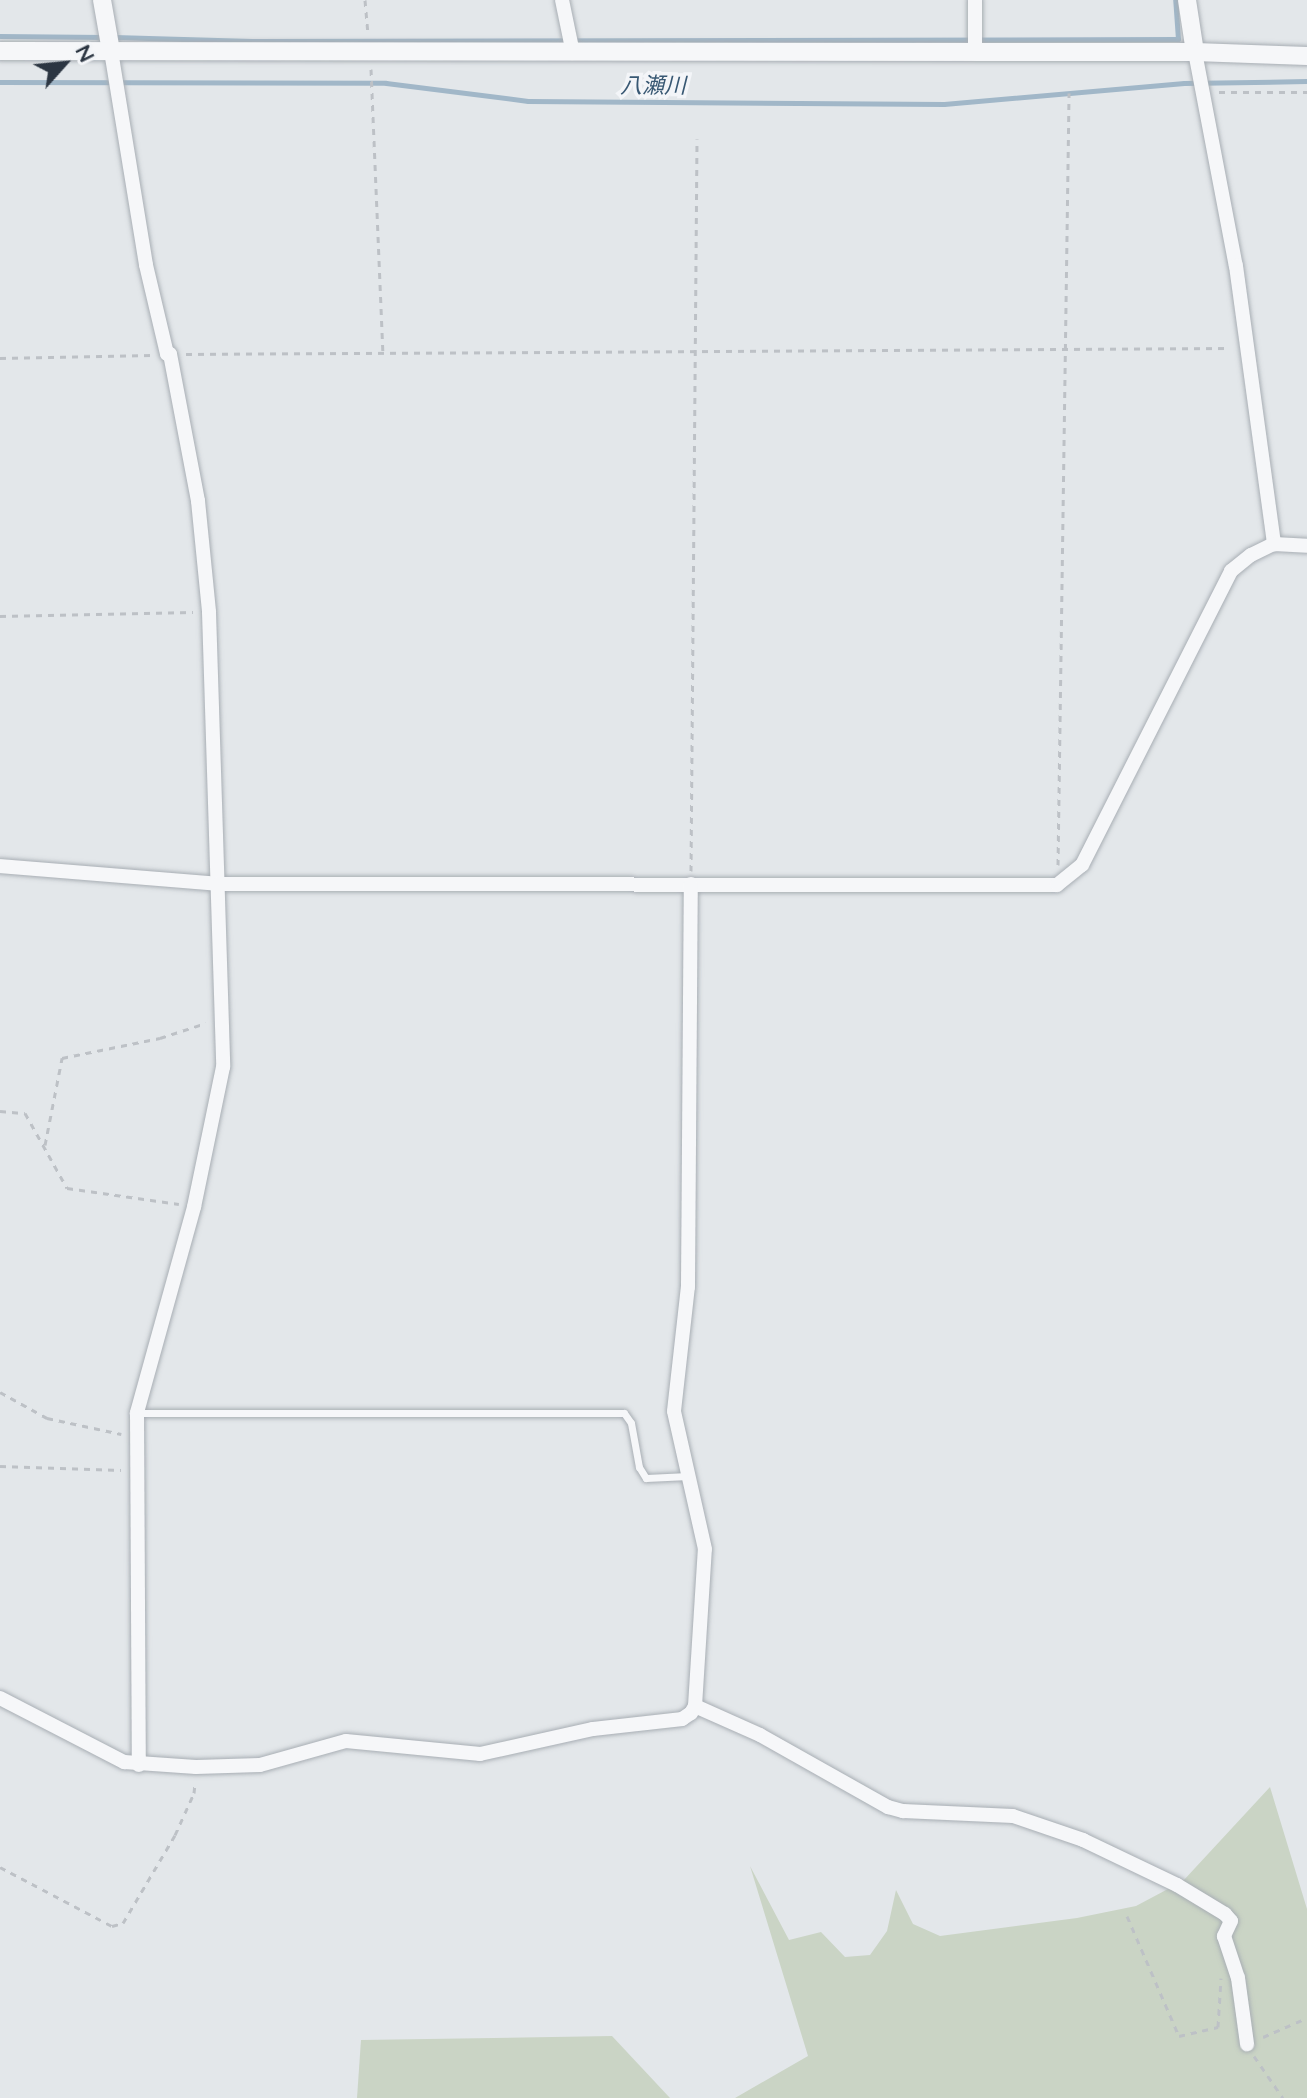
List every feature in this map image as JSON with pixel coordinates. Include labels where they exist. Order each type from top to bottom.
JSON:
[{"type":"street","points":[[102,0],[146,265],[191,450],[209,612],[223,1067],[194,1207],[137,1413],[139,1765]]},
{"type":"street","points":[[562,0],[573,53]]},
{"type":"street","points":[[975,0],[975,54]]},
{"type":"street","points":[[1187,0],[1236,266],[1274,544]]},
{"type":"street","points":[[0,51],[1195,52],[1307,56]]},
{"type":"street","points":[[0,866],[219,884],[1057,885],[1082,865],[1231,571],[1251,555],[1274,544],[1307,546]]},
{"type":"street","points":[[0,1698],[95,1750],[139,1765],[196,1767],[260,1765],[346,1741],[480,1754],[593,1729],[682,1719],[695,1706],[705,1549],[699,1511],[674,1411],[688,1287],[691,884]]},
{"type":"street","points":[[695,1706],[760,1735],[888,1807],[903,1811],[1013,1816],[1083,1840],[1177,1885],[1225,1914],[1231,1921],[1224,1936],[1238,1978],[1247,2044]]},
{"type":"lane","points":[[137,1413],[624,1413],[631,1423],[639,1467],[646,1478],[688,1476]]},
{"type":"path","points":[[365,0],[383,353]]},
{"type":"path","points":[[1204,92],[1307,92]]},
{"type":"path","points":[[1057,885],[1069,93]]},
{"type":"path","points":[[691,884],[697,139]]},
{"type":"path","points":[[0,358],[168,354],[1245,348]]},
{"type":"path","points":[[0,616],[209,612]]},
{"type":"path","points":[[45,1145],[62,1058],[160,1038],[221,1019]]},
{"type":"path","points":[[0,1111],[25,1113],[67,1188],[194,1207]]},
{"type":"path","points":[[0,1392],[47,1418],[136,1437]]},
{"type":"path","points":[[0,1466],[137,1471]]},
{"type":"path","points":[[0,1867],[112,1926],[123,1923],[175,1835],[194,1793],[196,1767]]},
{"type":"path","points":[[1127,1916],[1179,2036],[1218,2027],[1222,1966]]},
{"type":"path","points":[[1283,2098],[1247,2044],[1307,2018]]},
{"type":"green space","points":[[1270,1787],[1307,1909],[1307,2098],[735,2098],[808,2056],[750,1866],[789,1940],[821,1932],[845,1957],[870,1955],[887,1931],[896,1890],[913,1924],[940,1936],[1077,1918],[1136,1906],[1183,1881]]},
{"type":"green space","points":[[612,2036],[670,2098],[357,2098],[361,2040]]},
{"type":"waterway","points":[[114,37],[252,41],[1178,39],[1175,0]]},
{"type":"waterway","points":[[0,36],[104,37]]},
{"type":"waterway","name":"八瀬川","points":[[0,82],[386,83],[528,101],[944,104],[1184,83],[1307,81]]}]
